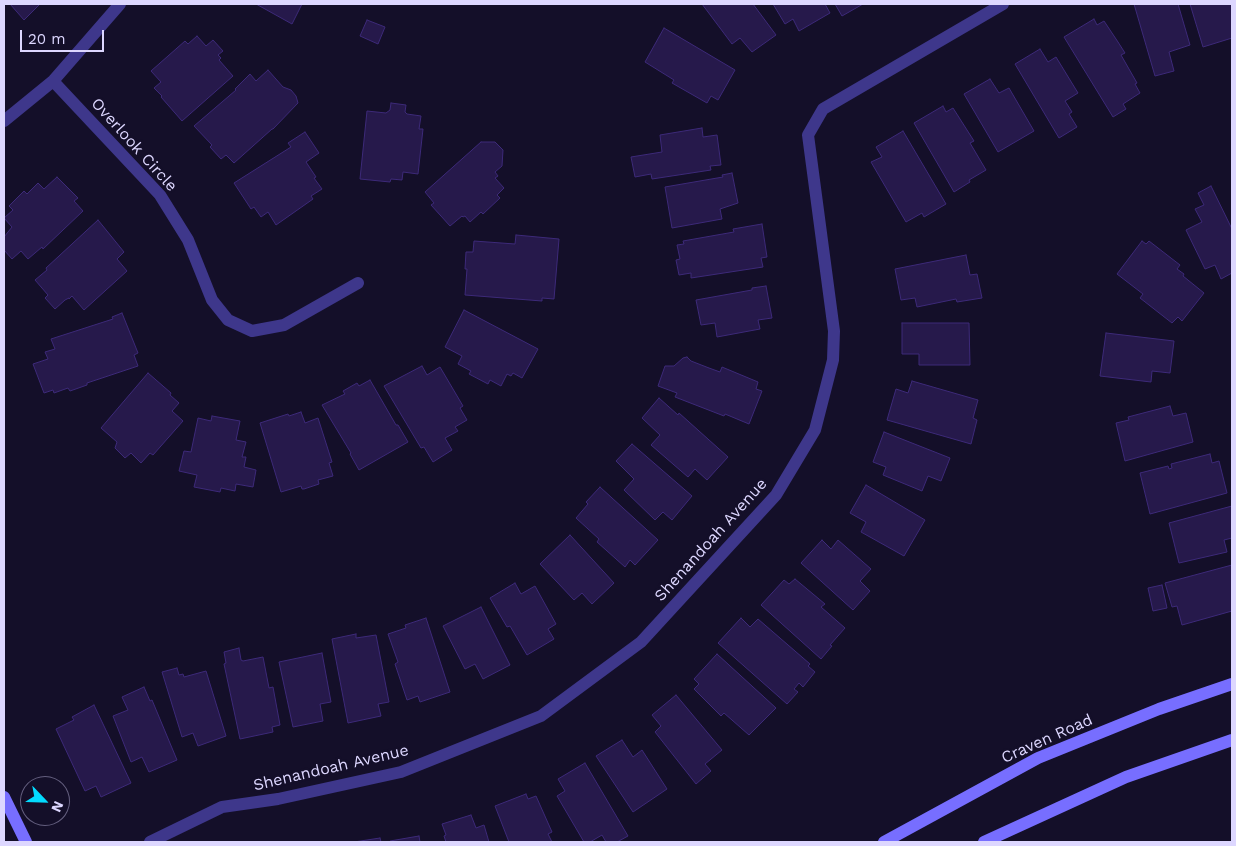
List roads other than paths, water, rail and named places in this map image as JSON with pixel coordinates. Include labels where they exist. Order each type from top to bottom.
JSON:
[{"type":"main road","name":"Craven Road","points":[[884,842],[1038,758],[1159,710],[1232,684]]},
{"type":"main road","points":[[984,842],[1126,777],[1232,740]]},
{"type":"main road","points":[[4,797],[26,842]]},
{"type":"street","points":[[4,121],[53,81],[120,4]]},
{"type":"street","name":"Shenandoah Avenue","points":[[150,842],[222,807],[278,799],[401,772],[542,716],[641,642],[776,495],[815,430],[833,360],[834,330],[808,135],[823,109],[1003,4]]},
{"type":"street","name":"Overlook Circle","points":[[53,81],[160,195],[188,240],[212,300],[228,320],[252,331],[284,325],[358,283]]}]
